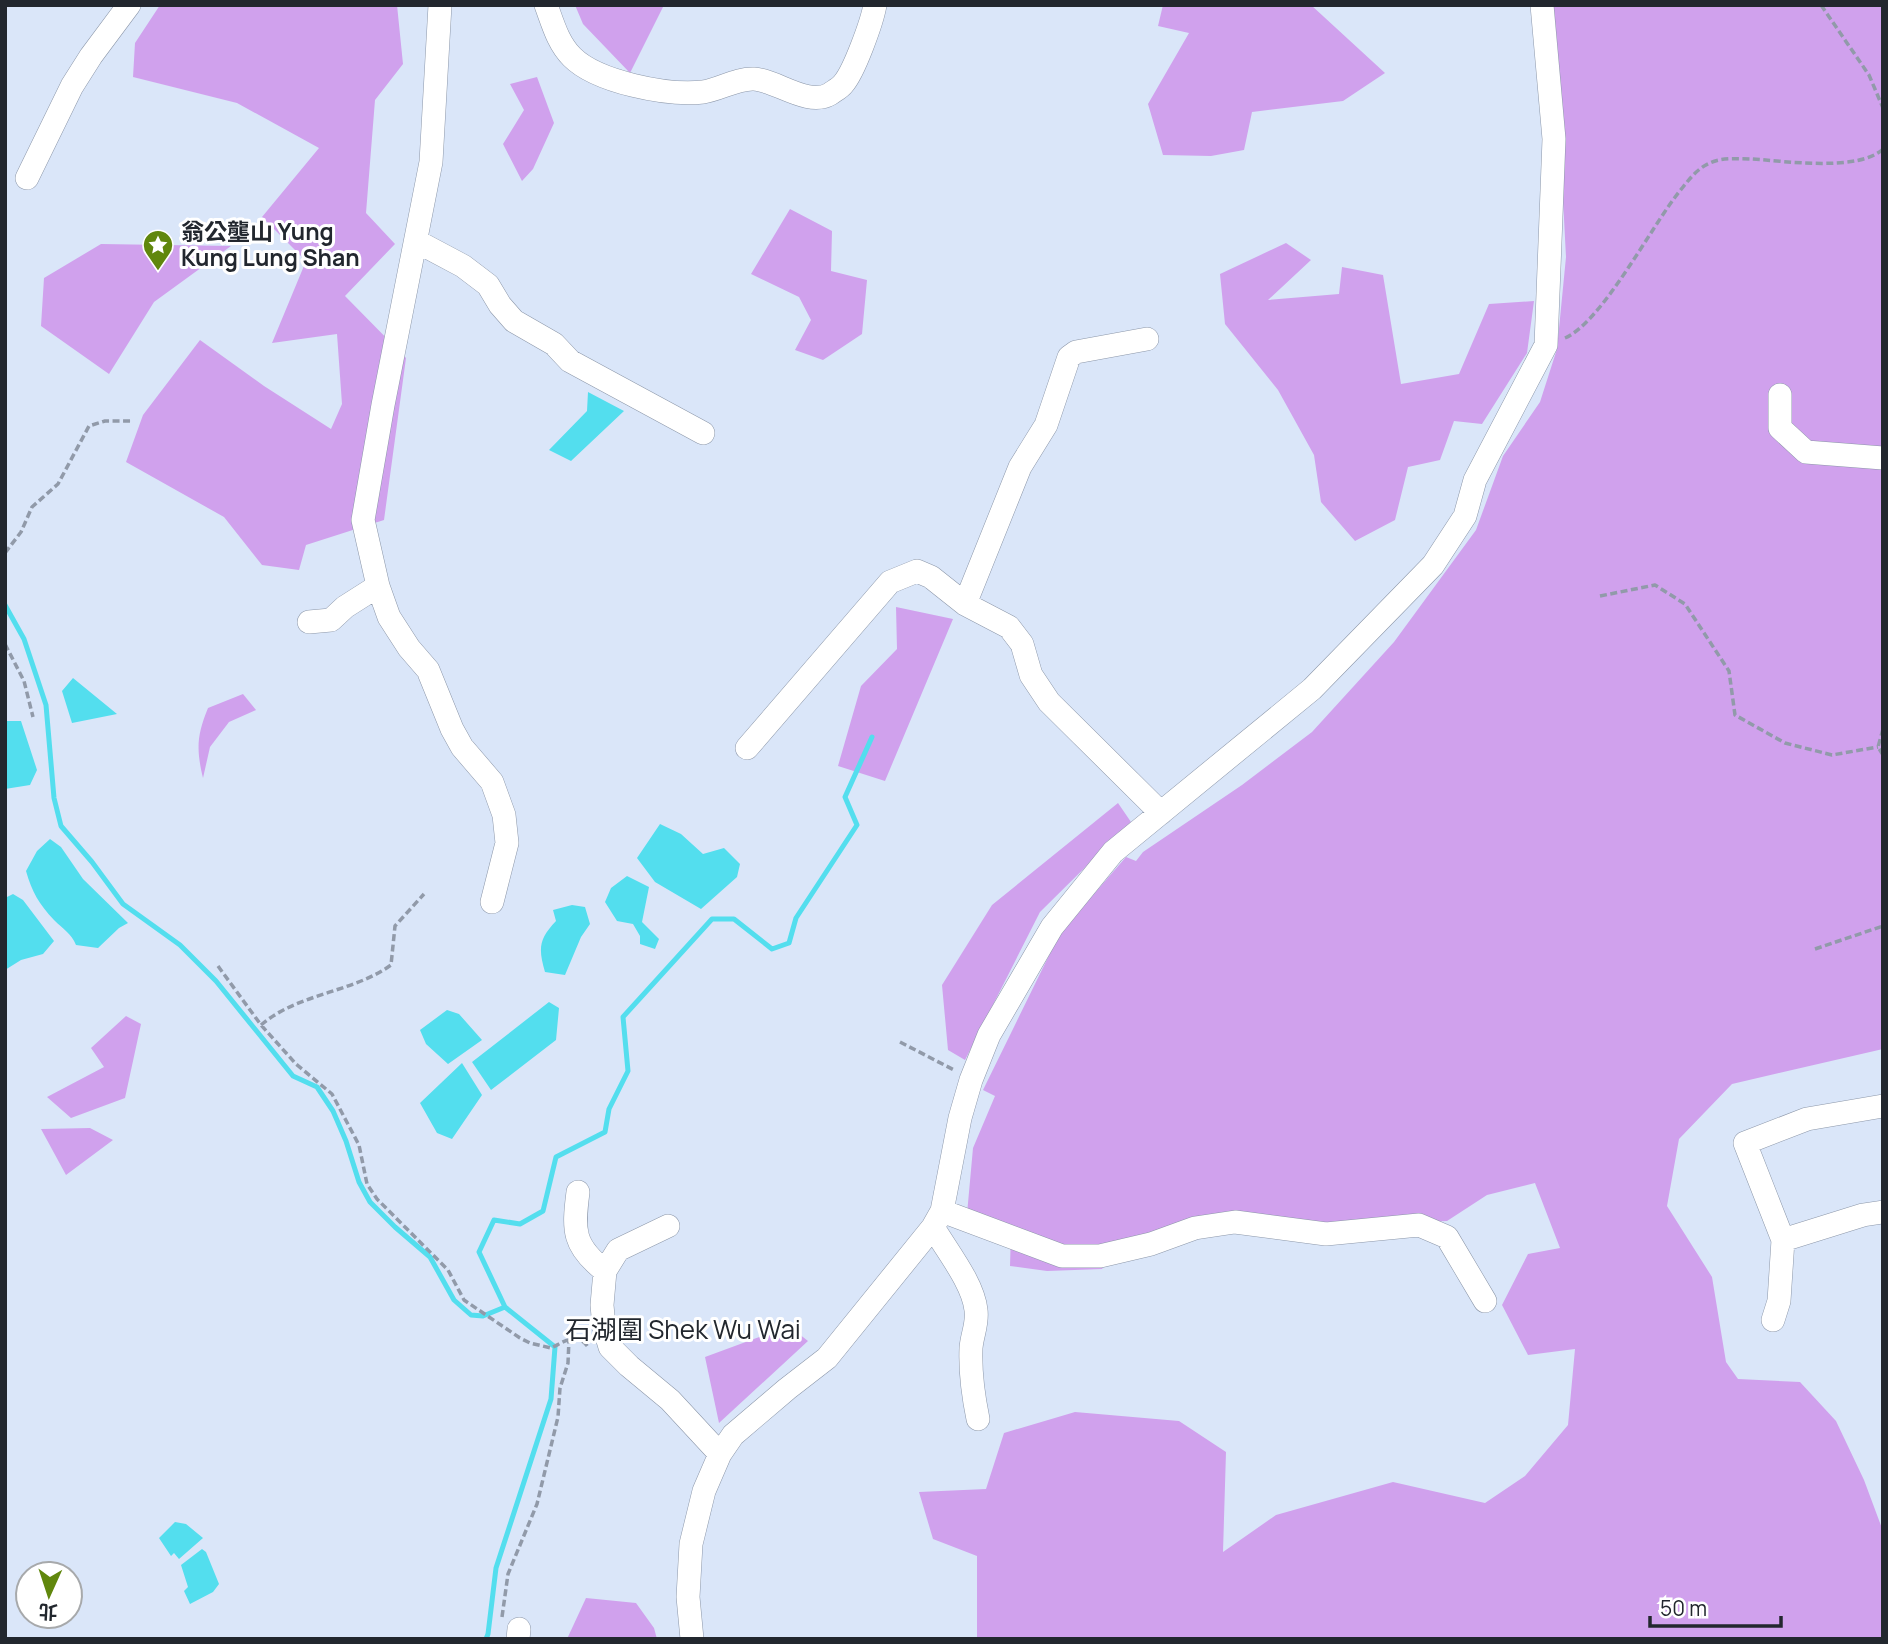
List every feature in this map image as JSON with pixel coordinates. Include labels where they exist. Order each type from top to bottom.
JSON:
[{"type":"street","points":[[27,178],[72,86],[129,5]]},
{"type":"street","points":[[440,5],[431,162],[363,520],[378,586],[389,617],[409,648],[428,670],[461,747],[492,782],[504,815],[507,843],[492,902]]},
{"type":"street","points":[[546,5],[557,36],[570,55],[587,70],[652,91],[673,94],[705,92],[753,78],[801,96],[827,96],[844,84],[857,56],[874,5]]},
{"type":"street","points":[[692,1639],[688,1597],[691,1544],[704,1491],[720,1454],[733,1436],[827,1359],[938,1219],[971,1080],[989,1035],[1052,926],[1113,852],[1312,689],[1433,565],[1465,516],[1475,480],[1546,345],[1554,139],[1542,5]]},
{"type":"street","points":[[416,241],[463,266],[488,285],[514,321],[554,344],[570,361],[704,433]]},
{"type":"street","points":[[965,604],[1020,467],[1046,425],[1069,357],[1076,352],[1147,339]]},
{"type":"street","points":[[1780,395],[1780,428],[1806,452],[1883,458]]},
{"type":"street","points":[[747,748],[890,582],[917,570],[931,577],[965,604],[1009,627],[1021,644],[1031,675],[1049,702],[1161,813]]},
{"type":"street","points":[[309,622],[331,620],[345,607],[378,586]]},
{"type":"street","points":[[1773,1320],[1779,1301],[1783,1240],[1745,1143],[1807,1119],[1883,1106]]},
{"type":"street","points":[[578,1192],[575,1227],[581,1245],[588,1258],[605,1271]]},
{"type":"street","points":[[1783,1240],[1863,1215],[1883,1212]]},
{"type":"street","points":[[938,1219],[1062,1256],[1100,1256],[1151,1244],[1195,1228],[1235,1222],[1326,1234],[1419,1225],[1447,1237],[1485,1301]]},
{"type":"street","points":[[938,1219],[972,1291],[976,1309],[971,1345],[971,1383],[978,1419]]},
{"type":"street","points":[[668,1226],[618,1250],[605,1271],[602,1305],[604,1327],[610,1347],[670,1400],[720,1454]]},
{"type":"path","points":[[1821,5],[1869,75],[1883,108]]},
{"type":"path","points":[[1546,345],[1569,337],[1585,324],[1609,295],[1670,203],[1694,173],[1711,162],[1735,159],[1835,163],[1863,160],[1883,149]]},
{"type":"path","points":[[5,553],[21,531],[32,507],[58,484],[89,426],[105,421],[132,421]]},
{"type":"path","points":[[1600,596],[1655,585],[1685,604],[1730,671],[1735,715],[1785,743],[1832,755],[1878,747]]},
{"type":"path","points":[[5,644],[24,681],[33,717]]},
{"type":"path","points":[[1883,729],[1878,747],[1883,755]]},
{"type":"path","points":[[261,1025],[299,1004],[369,978],[391,965],[395,926],[424,894]]},
{"type":"path","points":[[1815,949],[1883,926]]},
{"type":"path","points":[[218,966],[261,1025],[296,1064],[332,1094],[359,1145],[367,1185],[377,1199],[448,1270],[464,1300],[530,1343],[551,1348],[569,1339],[568,1363],[560,1388],[558,1417],[537,1504],[508,1574],[513,1630]]},
{"type":"path","points":[[900,1041],[971,1080]]},
{"type":"shaded area","points":[[160,5],[397,5],[403,64],[375,100],[366,213],[395,244],[345,296],[406,358],[384,520],[306,545],[299,570],[262,565],[224,517],[126,462],[143,415],[200,340],[331,429],[342,404],[337,334],[272,343],[306,261],[262,217],[319,148],[237,103],[133,77],[135,43]]},
{"type":"shaded area","points":[[575,5],[664,5],[630,73],[583,24]]},
{"type":"shaded area","points":[[1163,5],[1311,5],[1385,73],[1343,101],[1252,112],[1244,150],[1211,156],[1163,155],[1148,104],[1189,33],[1158,26]]},
{"type":"shaded area","points":[[1553,5],[1883,5],[1883,1049],[1732,1084],[1679,1139],[1667,1206],[1712,1277],[1726,1362],[1738,1379],[1800,1382],[1836,1421],[1864,1480],[1883,1531],[1883,1639],[977,1639],[977,1556],[933,1539],[919,1492],[986,1489],[1004,1433],[1075,1412],[1179,1421],[1226,1452],[1223,1552],[1276,1515],[1393,1482],[1485,1503],[1525,1476],[1568,1425],[1575,1349],[1528,1355],[1502,1305],[1528,1254],[1560,1248],[1535,1183],[1487,1195],[1447,1221],[1398,1223],[1341,1231],[1212,1218],[1119,1245],[1102,1269],[1047,1271],[1010,1266],[1011,1232],[967,1214],[973,1148],[995,1096],[983,1090],[1060,933],[1126,857],[1136,861],[1143,852],[1242,785],[1312,732],[1394,642],[1476,530],[1503,456],[1540,402],[1557,349],[1566,257]]},
{"type":"shaded area","points":[[537,77],[554,123],[533,169],[522,181],[503,144],[524,110],[510,84]]},
{"type":"shaded area","points":[[790,209],[832,231],[831,271],[867,280],[862,334],[823,360],[795,350],[811,320],[799,297],[751,274]]},
{"type":"shaded area","points":[[1286,243],[1311,260],[1268,300],[1339,294],[1342,267],[1383,275],[1401,384],[1459,374],[1489,304],[1534,301],[1527,353],[1482,424],[1454,421],[1440,460],[1408,467],[1395,520],[1355,541],[1321,502],[1314,455],[1278,390],[1225,324],[1220,274]]},
{"type":"shaded area","points":[[101,244],[231,246],[154,302],[109,374],[41,326],[44,278]]},
{"type":"shaded area","points":[[896,607],[953,619],[885,781],[838,766],[861,686],[897,649]]},
{"type":"shaded area","points":[[243,694],[256,710],[229,722],[210,747],[203,778],[199,742],[208,708]]},
{"type":"shaded area","points":[[1118,803],[1131,822],[1040,912],[965,1060],[948,1050],[942,985],[992,905]]},
{"type":"shaded area","points":[[126,1016],[141,1024],[125,1098],[71,1118],[47,1097],[104,1067],[91,1048]]},
{"type":"shaded area","points":[[90,1128],[113,1140],[66,1175],[41,1129]]},
{"type":"shaded area","points":[[789,1326],[808,1341],[719,1423],[705,1357]]},
{"type":"shaded area","points":[[586,1598],[636,1603],[654,1628],[657,1639],[567,1639]]},
{"type":"water","points":[[588,392],[624,411],[571,461],[549,450],[587,411]]},
{"type":"water","points":[[73,678],[117,714],[72,723],[62,691]]},
{"type":"water","points":[[5,721],[21,721],[37,770],[30,785],[5,789]]},
{"type":"water","points":[[660,824],[681,834],[703,854],[724,848],[740,864],[737,877],[701,909],[655,882],[637,858]]},
{"type":"water","points":[[50,839],[61,847],[83,879],[128,923],[98,948],[76,945],[44,909],[34,892],[26,871],[37,851]]},
{"type":"water","points":[[627,876],[649,887],[642,922],[659,939],[655,949],[640,944],[640,936],[633,924],[617,921],[605,902],[611,888]]},
{"type":"water","points":[[13,894],[23,900],[54,941],[43,954],[21,960],[5,970],[5,898]]},
{"type":"water","points":[[572,905],[585,907],[590,924],[581,937],[565,975],[545,972],[541,956],[542,944],[546,933],[556,921],[553,910]]},
{"type":"water","points":[[549,1002],[559,1008],[556,1040],[491,1090],[472,1062]]},
{"type":"water","points":[[447,1010],[459,1014],[482,1040],[448,1064],[426,1044],[420,1030]]},
{"type":"water","points":[[462,1063],[482,1095],[452,1139],[437,1133],[420,1103]]},
{"type":"water","points":[[175,1522],[186,1524],[203,1538],[179,1559],[174,1553],[171,1556],[159,1538]]},
{"type":"water","points":[[202,1549],[206,1552],[219,1584],[213,1592],[190,1604],[184,1591],[188,1587],[181,1565]]},
{"type":"waterway","points":[[5,605],[24,639],[46,705],[54,798],[61,826],[123,904],[180,945],[216,981],[293,1076],[317,1087],[333,1111],[359,1182],[370,1202],[430,1257],[454,1300],[471,1315],[483,1316],[505,1307]]},
{"type":"waterway","points":[[486,1639],[496,1568],[551,1399],[555,1347],[505,1307],[479,1252],[494,1220],[520,1224],[543,1211],[556,1157],[605,1132],[609,1109],[628,1071],[623,1017],[712,919],[734,919],[772,949],[789,943],[796,918],[857,825],[845,797],[872,737]]},
{"type":"place","name":"翁公壟山 Yung Kung Lung Shan","points":[[158,272]]},
{"type":"district","name":"石湖圍 Shek Wu Wai","points":[[683,1330]]}]
